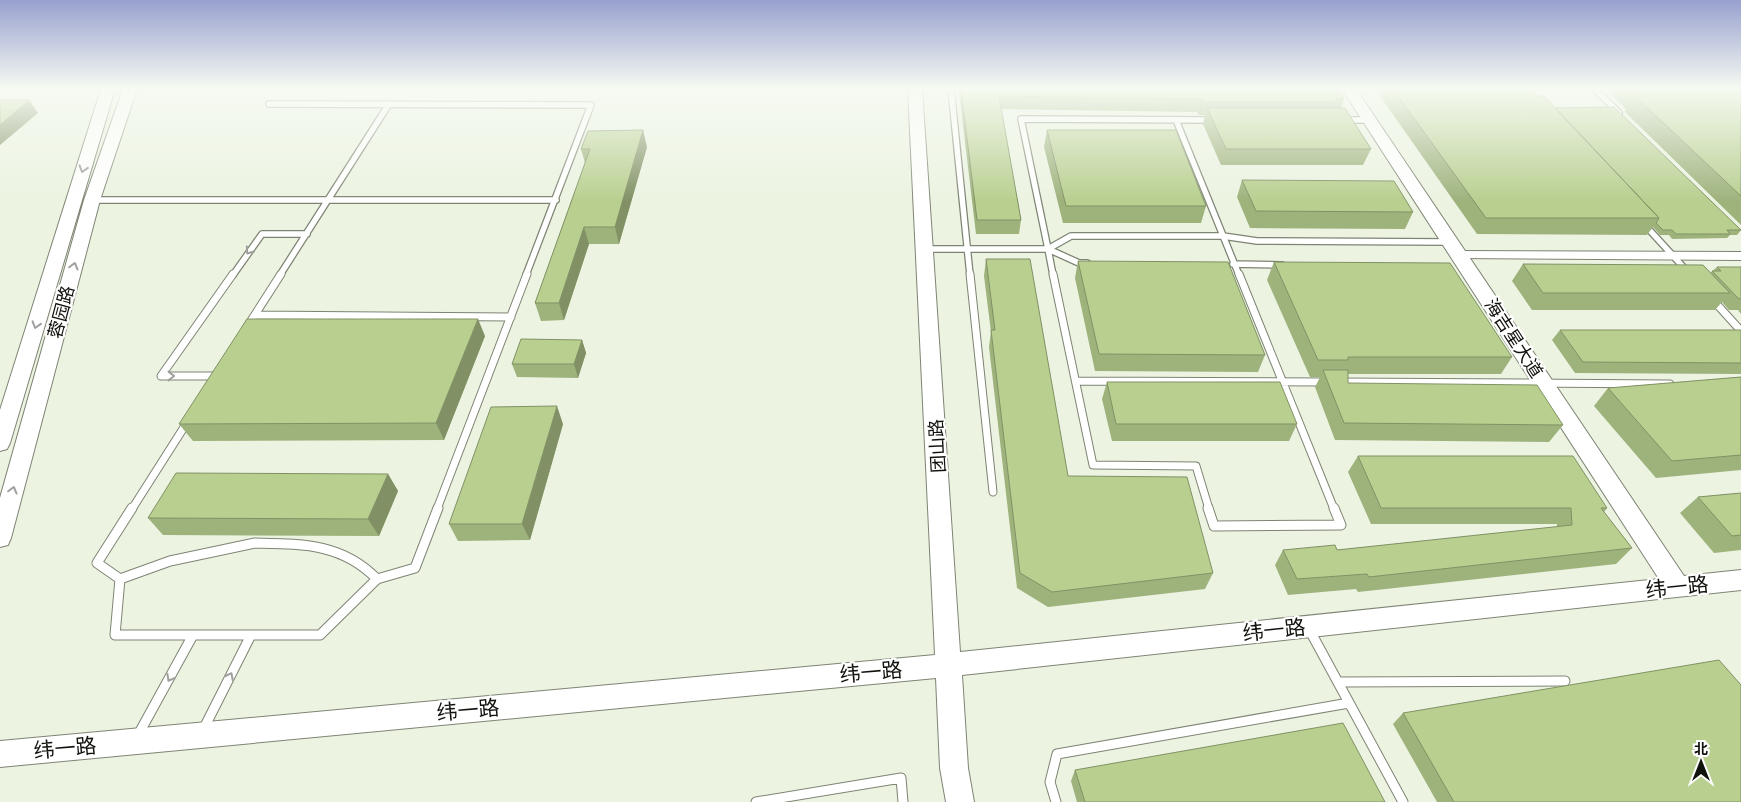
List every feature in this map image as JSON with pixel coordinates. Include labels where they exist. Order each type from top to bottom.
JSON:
[{"type":"street","name":"蓉园路","points":[[0,443],[97,126]]},
{"type":"street","name":"蓉园路","points":[[0,538],[92,200],[117,126]]},
{"type":"street","name":"团山路","points":[[917,126],[926,249],[950,665],[954,768],[960,802]]},
{"type":"street","name":"海吉星大道","points":[[1374,126],[1458,257],[1678,587]]},
{"type":"street","points":[[1458,257],[1741,256]]},
{"type":"street","name":"纬一路","points":[[0,754],[950,665],[1741,580]]},
{"type":"lane","points":[[245,330],[375,126]]},
{"type":"lane","points":[[120,579],[115,635],[320,635],[377,579],[415,568],[583,126]]},
{"type":"lane","points":[[955,126],[993,492]]},
{"type":"lane","points":[[1023,126],[1093,465],[1196,466],[1214,526],[1341,525],[1179,126]]},
{"type":"lane","points":[[92,200],[556,200]]},
{"type":"lane","points":[[1640,219],[1692,276]]},
{"type":"lane","points":[[216,376],[161,376],[262,234],[307,234]]},
{"type":"lane","points":[[1048,249],[1071,236],[1223,236],[1257,241],[1458,257]]},
{"type":"lane","points":[[926,249],[1048,249],[1079,263],[1098,264]]},
{"type":"lane","points":[[1225,264],[1293,265]]},
{"type":"lane","points":[[1710,297],[1741,331]]},
{"type":"lane","points":[[255,316],[511,317]]},
{"type":"lane","points":[[211,384],[221,368]]},
{"type":"lane","points":[[1076,380],[1682,384]]},
{"type":"lane","points":[[120,579],[97,563],[190,416]]},
{"type":"lane","points":[[120,579],[170,561],[255,543],[293,544],[326,549],[358,561],[377,579]]},
{"type":"lane","points":[[1308,626],[1403,802]]},
{"type":"lane","points":[[135,741],[193,635]]},
{"type":"lane","points":[[200,735],[251,635]]},
{"type":"lane","points":[[1338,682],[1564,681]]},
{"type":"lane","points":[[1056,802],[1050,782],[1057,754],[1350,703]]},
{"type":"lane","points":[[756,802],[901,778],[904,802]]},
{"type":"building","points":[[966,126],[1004,126],[1021,220],[977,220]]},
{"type":"building","points":[[1216,126],[1357,126],[1371,149],[1226,149]]},
{"type":"building","points":[[1420,126],[1573,126],[1659,218],[1486,218]]},
{"type":"building","points":[[1572,126],[1634,126],[1741,230],[1727,230],[1730,234],[1676,234],[1672,230],[1663,230],[1656,223],[1659,218]]},
{"type":"building","points":[[1667,126],[1741,126],[1741,196]]},
{"type":"building","points":[[643,130],[615,227],[584,227],[559,303],[535,303],[590,149],[581,149],[588,131]]},
{"type":"building","points":[[1047,130],[1176,130],[1206,206],[1066,206]]},
{"type":"building","points":[[1242,180],[1394,181],[1413,212],[1256,211]]},
{"type":"building","points":[[986,259],[1030,259],[1068,476],[1187,477],[1213,573],[1052,592],[1020,573],[991,330],[995,330]]},
{"type":"building","points":[[1078,261],[1228,262],[1265,355],[1099,354]]},
{"type":"building","points":[[1274,262],[1450,263],[1512,357],[1348,357],[1348,360],[1318,360]]},
{"type":"building","points":[[1523,264],[1703,265],[1730,293],[1543,293]]},
{"type":"building","points":[[1717,267],[1741,267],[1741,299],[1712,271],[1721,271]]},
{"type":"building","points":[[247,319],[478,319],[436,423],[179,424]]},
{"type":"building","points":[[1560,330],[1741,330],[1741,363],[1583,362]]},
{"type":"building","points":[[521,339],[582,340],[574,364],[512,364]]},
{"type":"building","points":[[1323,370],[1348,370],[1348,383],[1537,385],[1563,425],[1344,423]]},
{"type":"building","points":[[1741,377],[1741,455],[1672,461],[1608,388]]},
{"type":"building","points":[[1107,382],[1280,382],[1297,424],[1116,424]]},
{"type":"building","points":[[557,406],[522,524],[449,524],[491,407]]},
{"type":"building","points":[[1358,456],[1573,456],[1607,508],[1601,508],[1632,548],[1369,577],[1367,574],[1297,579],[1283,550],[1335,545],[1337,550],[1572,525],[1571,508],[1381,508]]},
{"type":"building","points":[[176,473],[388,474],[368,519],[148,518]]},
{"type":"building","points":[[1741,493],[1741,535],[1732,536],[1698,497]]},
{"type":"building","points":[[1719,660],[1741,685],[1741,802],[1454,802],[1403,713]]},
{"type":"building","points":[[1343,723],[1385,802],[1085,802],[1075,770]]}]
